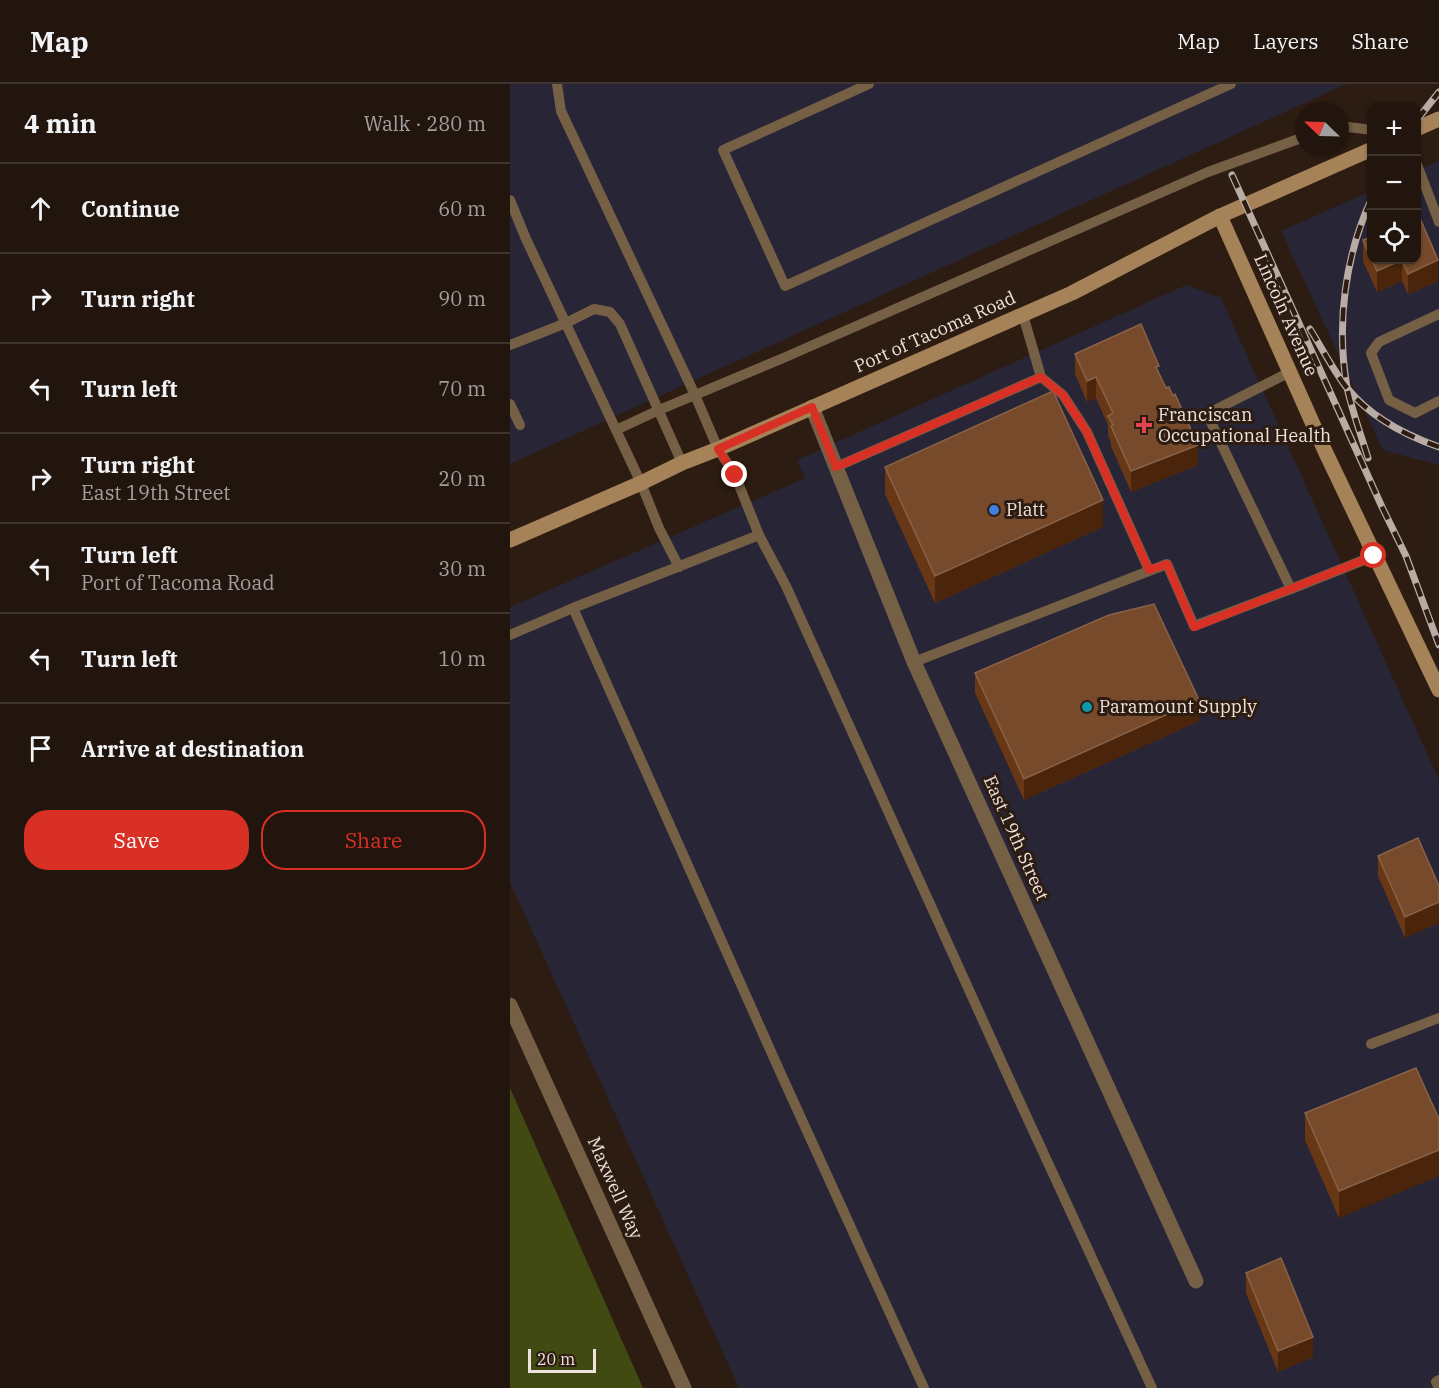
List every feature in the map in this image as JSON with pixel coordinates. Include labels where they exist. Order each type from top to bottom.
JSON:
[{"type":"main road","points":[[1421,127],[1439,119]]},
{"type":"main road","name":"Port of Tacoma Road","points":[[510,540],[1072,293],[1221,216],[1367,151]]},
{"type":"main road","name":"Lincoln Avenue","points":[[1221,216],[1325,451],[1439,690]]},
{"type":"street","name":"East 19th Street","points":[[812,407],[914,662],[1196,1281]]},
{"type":"street","name":"Maxwell Way","points":[[510,1005],[684,1388]]},
{"type":"lane","points":[[557,84],[561,111],[718,449],[735,475],[759,535],[786,586],[1152,1388]]},
{"type":"lane","points":[[869,84],[723,150],[785,286],[1231,84]]},
{"type":"lane","points":[[1349,127],[1367,129]]},
{"type":"lane","points":[[616,430],[1208,172],[1295,140]]},
{"type":"lane","points":[[1421,175],[1439,222]]},
{"type":"lane","points":[[510,200],[526,239],[641,483],[659,528],[679,567]]},
{"type":"lane","points":[[510,345],[566,323],[594,309],[610,312],[620,324],[682,463]]},
{"type":"lane","points":[[1439,314],[1379,342],[1371,353],[1389,400],[1415,412],[1439,401]]},
{"type":"lane","points":[[1023,315],[1041,377],[1063,395],[1087,432],[1149,570]]},
{"type":"lane","points":[[1290,372],[1207,414],[1291,589]]},
{"type":"lane","points":[[836,467],[1041,377]]},
{"type":"lane","points":[[510,404],[520,425]]},
{"type":"lane","points":[[510,635],[759,535]]},
{"type":"lane","points":[[914,662],[1167,564],[1194,627],[1374,556]]},
{"type":"lane","points":[[573,608],[924,1388]]},
{"type":"lane","points":[[1371,1044],[1439,1018]]},
{"type":"lane","points":[[1439,1380],[1436,1382],[1439,1388]]},
{"type":"shaded area","points":[[510,84],[1347,84],[1307,102],[1295,102],[1295,108],[510,464]]},
{"type":"shaded area","points":[[1439,161],[1439,465],[1383,450],[1281,231],[1367,193],[1367,264],[1421,264],[1421,169]]},
{"type":"shaded area","points":[[1186,285],[1221,298],[1439,780],[1439,1388],[739,1388],[510,882],[510,607],[805,478],[797,460]]},
{"type":"green space","points":[[510,1088],[643,1388],[510,1388]]},
{"type":"building","points":[[1421,221],[1438,260],[1408,274],[1404,264],[1421,264]]},
{"type":"building","points":[[1374,264],[1393,264],[1377,271]]},
{"type":"building","name":"Franciscan Occupational Health","points":[[1141,324],[1159,366],[1156,367],[1166,388],[1169,387],[1173,396],[1175,394],[1198,445],[1131,471],[1111,426],[1113,425],[1108,416],[1113,413],[1096,377],[1087,381],[1075,354]]},
{"type":"building","name":"Platt","points":[[1053,391],[1103,500],[935,576],[885,467]]},
{"type":"building","name":"Paramount Supply","points":[[1154,604],[1199,700],[1024,779],[975,673],[1109,615]]},
{"type":"building","points":[[1418,838],[1439,886],[1439,902],[1405,917],[1378,856]]},
{"type":"building","points":[[1416,1068],[1439,1119],[1439,1150],[1339,1191],[1305,1113]]},
{"type":"building","points":[[1281,1258],[1313,1337],[1278,1351],[1246,1273]]},
{"type":"railway","points":[[1421,115],[1439,92]]},
{"type":"railway","points":[[1232,175],[1406,556],[1439,645]]},
{"type":"railway","points":[[1367,210],[1349,267],[1342,339],[1347,387],[1368,458]]},
{"type":"railway","points":[[1310,329],[1342,381],[1366,408],[1401,431],[1439,447]]},
{"type":"place","name":"Franciscan Occupational Health","points":[[1144,425]]},
{"type":"place","name":"Platt","points":[[994,510]]},
{"type":"place","name":"Paramount Supply","points":[[1087,707]]},
{"type":"route","points":[[735,475],[718,449],[812,407],[836,467],[1041,377],[1063,395],[1087,432],[1149,570],[1167,564],[1194,627],[1374,556]]}]
